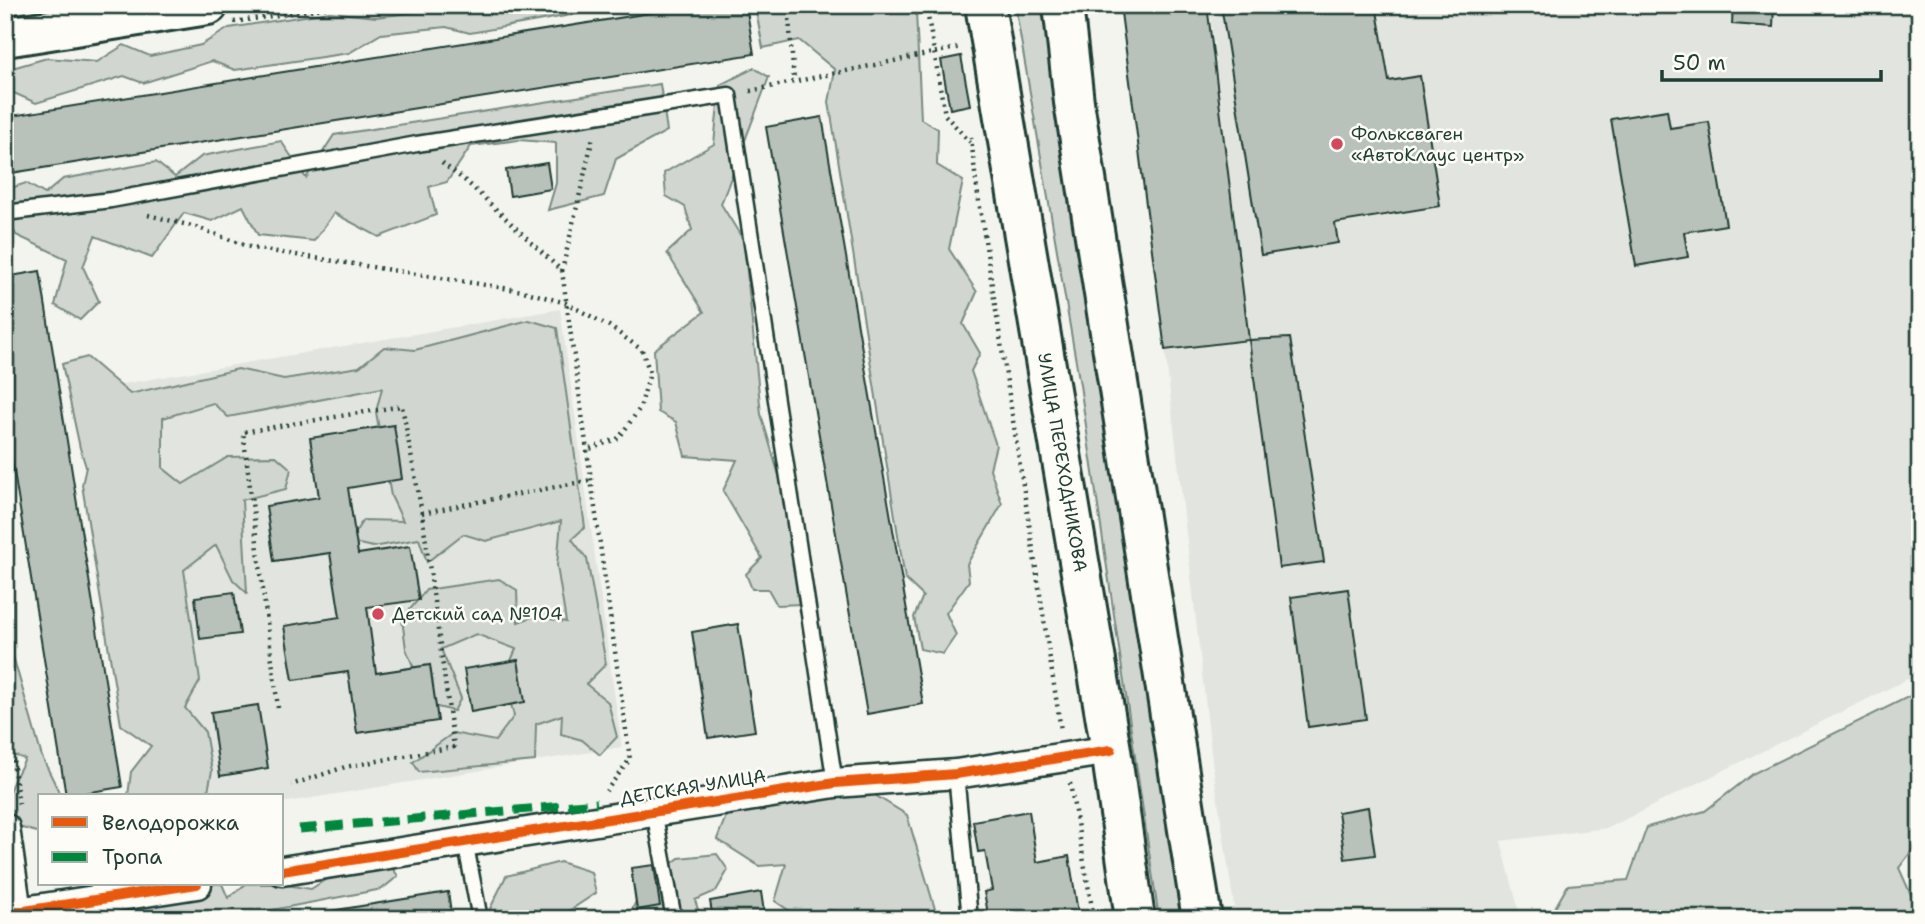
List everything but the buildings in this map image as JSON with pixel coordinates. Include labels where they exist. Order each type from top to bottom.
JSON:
[{"type":"main road","points":[[5,37],[208,5]]},
{"type":"main road","name":"УЛИЦА ПЕРЕХОДНИКОВА","points":[[985,5],[1111,750],[1135,919]]},
{"type":"main road","points":[[1063,5],[1074,102],[1202,919]]},
{"type":"street","name":"ДЕТСКАЯ УЛИЦА","points":[[284,871],[835,783],[956,775],[1111,750]]},
{"type":"street","points":[[5,828],[14,915],[186,886]]},
{"type":"lane","points":[[5,213],[111,200],[417,144],[729,95],[835,783]]},
{"type":"lane","points":[[956,775],[970,919]]},
{"type":"lane","points":[[654,811],[674,919]]},
{"type":"lane","points":[[466,841],[480,919]]},
{"type":"path","points":[[788,5],[794,81]]},
{"type":"path","points":[[926,5],[945,115],[970,142]]},
{"type":"path","points":[[729,95],[965,46]]},
{"type":"path","points":[[582,822],[630,759],[562,271],[592,141],[605,114]]},
{"type":"path","points":[[972,132],[970,142],[1094,919]]},
{"type":"path","points":[[417,144],[468,183],[562,271]]},
{"type":"path","points":[[111,200],[155,218],[196,228],[252,248],[523,291],[566,303],[609,326],[642,350],[650,373],[640,408],[619,439],[587,450]]},
{"type":"path","points":[[278,708],[243,432],[402,406],[422,513],[454,747],[345,767],[291,785]]},
{"type":"path","points":[[422,513],[591,480]]},
{"type":"shaded area","points":[[474,5],[599,5],[593,11],[470,33],[446,27],[381,34],[349,53],[235,70],[212,61],[143,83],[124,76],[36,103],[5,89],[5,70],[47,58],[97,62],[124,45],[150,56],[201,45],[229,28],[330,12],[376,17]]},
{"type":"shaded area","points":[[755,5],[901,5],[916,11],[921,119],[938,129],[937,165],[963,181],[949,249],[977,292],[963,324],[980,353],[971,371],[996,445],[990,469],[1002,504],[967,564],[969,581],[946,613],[956,635],[943,654],[920,649],[914,617],[923,596],[905,579],[829,102],[835,70],[799,40],[763,48]]},
{"type":"shaded area","points":[[1015,5],[1041,5],[1064,134],[1184,919],[1159,919],[1080,385]]},
{"type":"shaded area","points":[[1209,5],[1920,5],[1920,673],[1608,828],[1501,841],[1521,919],[1236,919],[1212,761],[1165,350],[1249,340]]},
{"type":"shaded area","points":[[754,68],[769,77],[721,204],[744,241],[761,414],[785,496],[802,604],[777,605],[768,589],[752,589],[746,574],[762,558],[723,491],[737,460],[685,456],[676,422],[658,412],[654,350],[704,312],[667,253],[692,230],[685,207],[666,196],[664,173],[714,144],[720,85]]},
{"type":"shaded area","points":[[660,84],[667,131],[616,159],[604,196],[548,210],[556,183],[556,143],[519,140],[471,146],[447,182],[429,187],[436,215],[379,237],[334,213],[314,241],[258,235],[243,206],[212,221],[184,213],[152,258],[95,236],[83,267],[99,301],[80,320],[55,305],[67,259],[16,235],[5,214],[5,190],[26,183],[45,194],[63,179],[156,162],[175,177],[202,156],[281,141],[306,178],[334,135]]},
{"type":"shaded area","name":"Детский сад №104","points":[[560,309],[622,747],[284,803],[284,794],[181,794],[116,385]]},
{"type":"shaded area","points":[[529,320],[557,328],[585,527],[572,539],[587,559],[606,664],[586,684],[608,702],[617,737],[600,755],[582,740],[561,734],[562,715],[536,724],[535,761],[419,772],[413,762],[453,733],[495,741],[514,716],[504,677],[516,649],[476,634],[441,649],[461,698],[454,711],[429,705],[406,649],[402,619],[426,590],[499,579],[517,590],[518,622],[535,616],[566,622],[557,566],[561,521],[486,541],[463,534],[427,562],[419,539],[373,547],[349,542],[363,520],[403,521],[391,496],[376,412],[382,388],[228,417],[213,403],[163,418],[163,468],[183,484],[228,457],[276,456],[291,469],[286,489],[242,500],[247,593],[233,580],[216,545],[184,570],[200,681],[185,708],[205,732],[212,771],[207,794],[128,794],[131,772],[151,746],[121,725],[82,485],[86,467],[62,364],[87,357],[130,394],[238,369],[284,379],[359,367],[384,347],[415,350]]},
{"type":"shaded area","points":[[5,564],[12,583],[13,656],[42,757],[60,794],[38,794],[38,832],[8,824],[8,797],[25,759],[5,752]]},
{"type":"shaded area","points":[[1920,691],[1920,840],[1899,868],[1920,915],[1919,919],[1557,919],[1552,913],[1568,885],[1628,880],[1647,827],[1705,811],[1754,773]]},
{"type":"shaded area","points":[[865,789],[907,815],[938,919],[858,919],[857,915],[830,910],[829,919],[795,919],[797,916],[775,901],[786,864],[759,866],[717,839],[730,806]]},
{"type":"shaded area","points":[[717,854],[728,870],[716,891],[695,900],[701,919],[627,919],[645,884],[679,858]]},
{"type":"shaded area","points":[[386,859],[398,876],[382,889],[230,918],[200,912],[176,919],[33,919],[124,886],[223,886],[228,898],[243,886],[284,885],[311,889],[351,863]]},
{"type":"shaded area","points":[[560,862],[591,872],[596,893],[558,918],[485,919],[506,876]]},
{"type":"marked path","points":[[299,829],[597,803]]},
{"type":"cycle path","points":[[284,871],[835,783],[956,774],[1111,750]]},
{"type":"cycle path","points":[[5,914],[184,886]]},
{"type":"place","name":"Фольксваген «АвтоКлаус центр»","points":[[1337,144]]},
{"type":"place","name":"Детский сад №104","points":[[378,614]]}]
